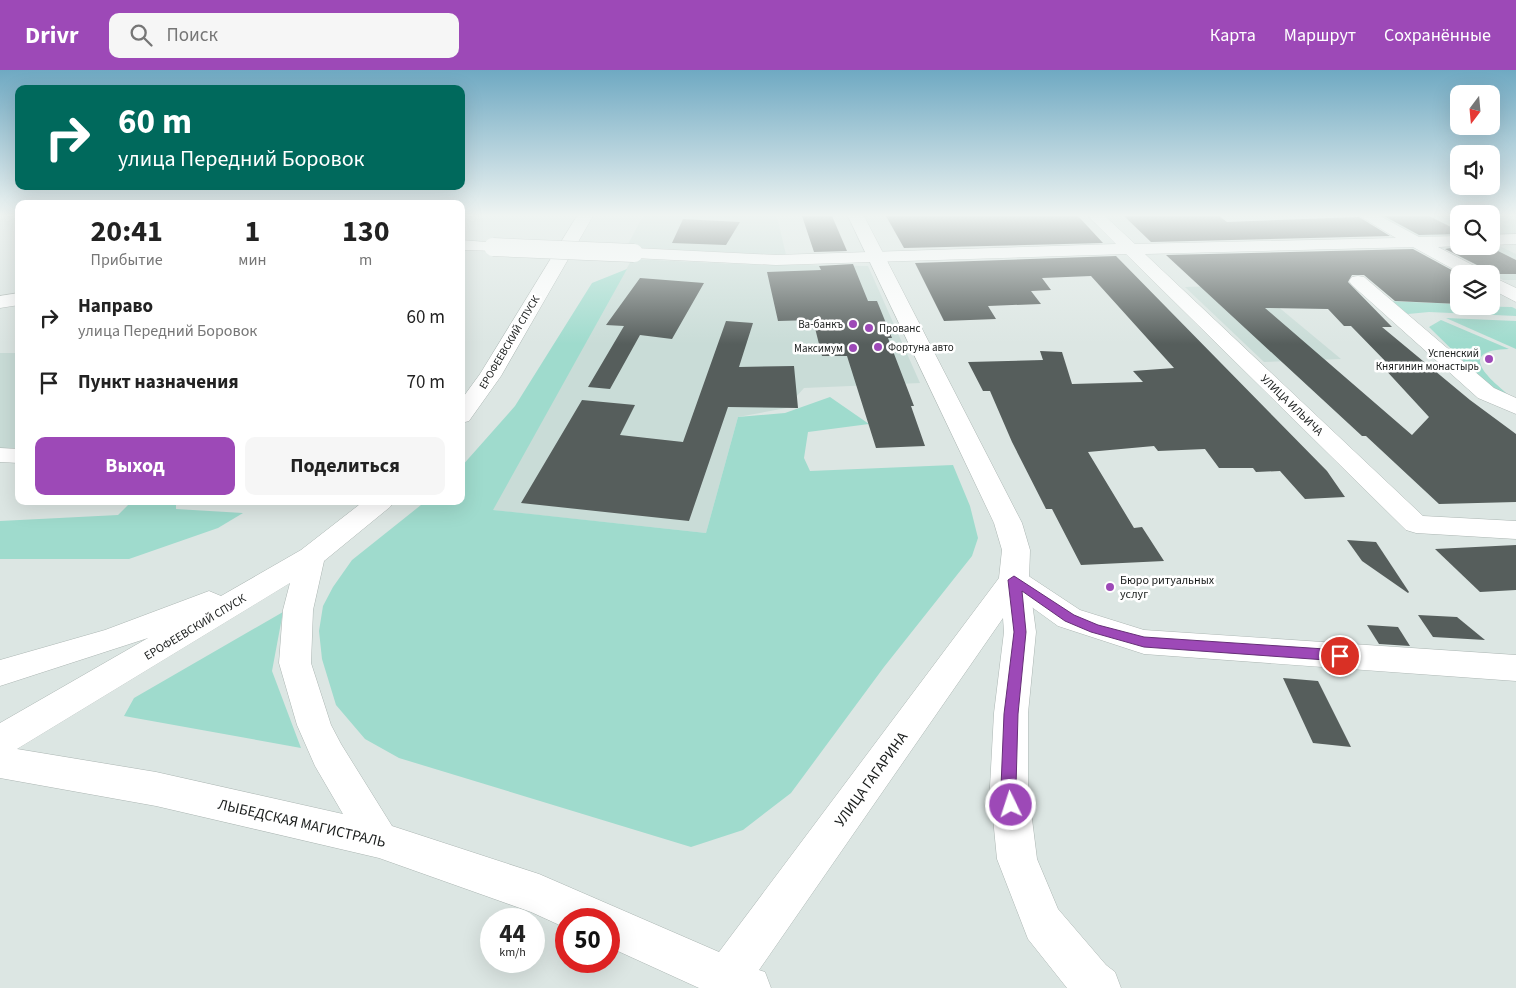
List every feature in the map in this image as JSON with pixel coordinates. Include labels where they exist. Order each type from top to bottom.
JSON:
[{"type":"main road","name":"ЕРОФЕЕВСКИЙ СПУСК","points":[[465,410],[490,376],[560,259]]},
{"type":"main road","points":[[752,259],[835,259]]},
{"type":"main road","points":[[877,259],[1008,523],[1016,550],[1014,580],[1020,632],[1011,714],[1008,787],[1017,860],[1043,924],[1090,981],[1100,988]]},
{"type":"main road","name":"УЛИЦА ИЛЬИЧА","points":[[1140,259],[1416,524],[1516,530]]},
{"type":"main road","points":[[1447,259],[1459,265]]},
{"type":"main road","points":[[1358,281],[1486,393],[1516,408]]},
{"type":"main road","points":[[1500,287],[1516,296]]},
{"type":"main road","points":[[0,302],[15,300]]},
{"type":"main road","points":[[0,455],[15,456]]},
{"type":"main road","name":"ЕРОФЕЕВСКИЙ СПУСК","points":[[0,741],[311,557],[376,505]]},
{"type":"main road","points":[[0,673],[113,639],[186,613],[311,557]]},
{"type":"main road","points":[[311,557],[298,610],[295,663],[314,725],[328,755],[379,840]]},
{"type":"main road","points":[[1014,580],[1069,618],[1095,628],[1144,642],[1516,668]]},
{"type":"main road","name":"УЛИЦА ГАГАРИНА","points":[[738,983],[1014,580]]},
{"type":"main road","name":"ЛЫБЕДСКАЯ МАГИСТРАЛЬ","points":[[0,762],[56,770],[156,789],[379,840],[538,894],[569,908]]},
{"type":"main road","points":[[620,930],[738,983]]},
{"type":"shaded area","points":[[632,259],[737,264],[868,266],[920,383],[804,388],[786,408],[738,417],[706,533],[492,510]]},
{"type":"shaded area","points":[[1467,259],[1516,259],[1516,280],[1500,278],[1500,265],[1477,265]]},
{"type":"shaded area","points":[[1252,285],[1341,359],[1264,362],[1185,287]]},
{"type":"shaded area","points":[[0,353],[15,353],[15,451],[0,450]]},
{"type":"green space","points":[[627,269],[493,510],[706,533],[738,417],[785,413],[830,397],[869,424],[808,432],[804,458],[810,471],[953,465],[970,506],[978,538],[972,556],[884,667],[791,793],[743,830],[691,847],[399,758],[365,739],[336,705],[322,659],[319,631],[323,606],[333,587],[352,560],[421,505],[465,505],[465,462],[515,406],[592,283]]},
{"type":"green space","points":[[1386,301],[1450,304],[1450,313],[1408,314]]},
{"type":"green space","points":[[1500,307],[1512,307],[1516,309],[1516,316],[1494,315],[1500,315]]},
{"type":"green space","points":[[1446,318],[1516,321],[1516,349]]},
{"type":"green space","points":[[1441,320],[1509,349],[1484,354],[1480,360],[1481,366],[1486,373],[1509,395],[1494,391],[1429,327]]},
{"type":"green space","points":[[128,505],[176,505],[176,509],[243,513],[218,528],[129,559],[0,559],[0,521],[118,515]]},
{"type":"green space","points":[[283,612],[272,671],[301,748],[124,716],[134,698]]},
{"type":"building","points":[[1034,259],[1119,259],[1327,471],[1345,497],[1305,499],[1280,471],[1256,472],[1253,468],[1219,468],[1205,449],[1158,451],[1154,446],[1088,452],[1134,528],[1142,527],[1164,561],[1081,565],[1052,509],[1046,509],[1012,442],[990,391],[983,391],[968,362],[1043,360],[1040,351],[1062,352],[1072,384],[1143,382],[1133,371],[1174,368],[1091,276],[1042,278],[1051,290],[1031,291],[1041,304],[988,306],[996,319],[944,321],[915,263]]},
{"type":"building","points":[[1170,259],[1431,259],[1450,269],[1450,304],[1395,301],[1364,275],[1352,275],[1348,282],[1392,327],[1382,327],[1470,400],[1516,434],[1516,502],[1439,504],[1366,436],[1362,436]],"holes":[[[1265,308],[1328,309],[1344,326],[1351,326],[1390,366],[1382,366],[1429,417],[1412,435]]]},
{"type":"building","points":[[1465,259],[1514,259],[1516,260],[1516,274],[1500,274],[1500,265],[1477,265]]},
{"type":"building","points":[[853,264],[868,301],[877,301],[892,338],[888,338],[914,406],[911,406],[925,446],[876,448],[847,356],[822,356],[813,320],[778,321],[767,272],[821,270],[819,266]]},
{"type":"building","points":[[640,278],[704,283],[672,339],[640,335],[610,389],[588,387],[624,326],[606,325]]},
{"type":"building","points":[[726,321],[753,323],[739,367],[794,366],[798,408],[728,407],[689,521],[521,503],[582,400],[635,405],[620,435],[683,442]]},
{"type":"building","points":[[1347,540],[1376,542],[1409,592],[1362,561]]},
{"type":"building","points":[[1516,545],[1516,590],[1480,592],[1435,549]]},
{"type":"building","points":[[1418,615],[1457,617],[1485,640],[1433,637]]},
{"type":"building","points":[[1367,625],[1398,627],[1410,646],[1379,644]]},
{"type":"building","points":[[1283,678],[1318,681],[1351,747],[1313,743]]},
{"type":"place","name":"Ва-банкъ","points":[[853,324]]},
{"type":"place","name":"Прованс","points":[[869,328]]},
{"type":"place","name":"Фортуна авто","points":[[878,347]]},
{"type":"place","name":"Максимум","points":[[853,348]]},
{"type":"place","name":"Успенский Княгинин монастырь","points":[[1489,359]]},
{"type":"place","name":"Бюро ритуальных услуг","points":[[1110,587]]},
{"type":"route","points":[[1011,805],[1008,787],[1011,714],[1020,632],[1014,580],[1069,618],[1095,628],[1144,642],[1340,656]]}]
